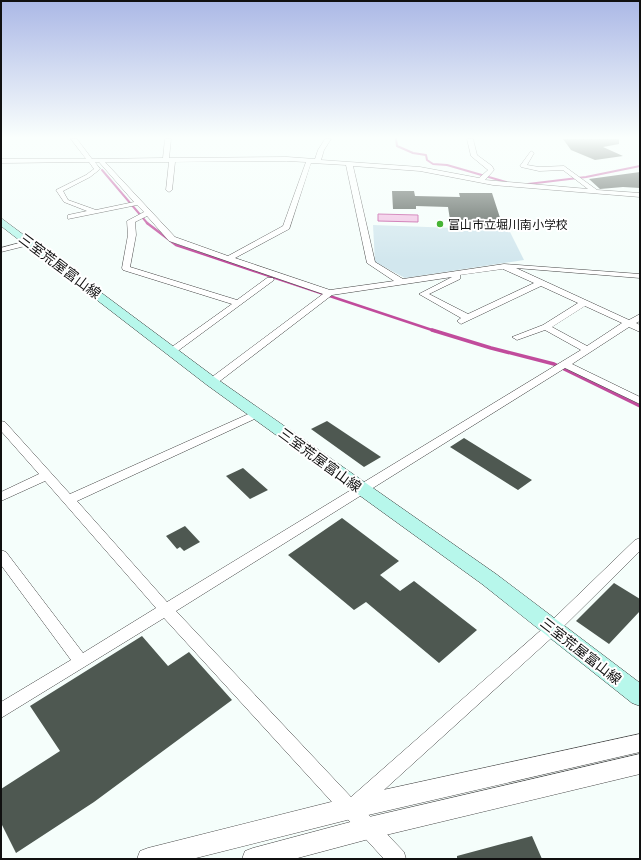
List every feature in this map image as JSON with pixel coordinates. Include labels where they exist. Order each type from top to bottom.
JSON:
[{"type":"main road","name":"三室荒屋富山線","points":[[1,221],[212,382],[489,580],[640,696]]},
{"type":"street","points":[[82,179],[59,190],[66,201],[95,212]]},
{"type":"street","points":[[117,179],[172,239],[329,293],[504,266],[640,276]]},
{"type":"street","points":[[169,179],[169,190]]},
{"type":"street","points":[[228,259],[286,227],[303,179]]},
{"type":"street","points":[[353,179],[372,263],[402,282]]},
{"type":"street","points":[[471,179],[518,186],[640,195]]},
{"type":"street","points":[[579,179],[596,192]]},
{"type":"street","points":[[71,217],[138,203]]},
{"type":"street","points":[[147,213],[131,221],[132,235],[126,268],[238,304]]},
{"type":"street","points":[[1,250],[30,242]]},
{"type":"street","points":[[504,266],[640,329]]},
{"type":"street","points":[[467,272],[423,294],[468,318]]},
{"type":"street","points":[[172,351],[270,280]]},
{"type":"street","points":[[459,322],[540,283]]},
{"type":"street","points":[[212,382],[329,293]]},
{"type":"street","points":[[517,337],[546,327],[584,303]]},
{"type":"street","points":[[1,711],[640,317]]},
{"type":"street","points":[[546,327],[588,350]]},
{"type":"street","points":[[565,364],[640,401]]},
{"type":"street","points":[[69,500],[257,414]]},
{"type":"street","points":[[1,424],[166,610],[397,859]]},
{"type":"street","points":[[1,497],[46,476]]},
{"type":"street","points":[[351,808],[398,764],[553,628],[640,543]]},
{"type":"street","points":[[1,555],[81,662]]},
{"type":"street","points":[[148,859],[351,808],[640,743]]},
{"type":"street","points":[[253,859],[302,852],[369,828],[640,764]]},
{"type":"shaded area","points":[[378,214],[418,215],[418,222],[378,221]]},
{"type":"shaded area","points":[[373,225],[509,230],[524,260],[405,278],[375,262]]},
{"type":"building","points":[[589,179],[640,179],[640,188],[623,187],[600,189]]},
{"type":"building","points":[[392,191],[414,191],[415,196],[460,197],[459,193],[492,193],[503,227],[451,226],[448,207],[416,206],[416,209],[393,209]]},
{"type":"building","points":[[327,421],[381,457],[364,467],[311,429]]},
{"type":"building","points":[[464,438],[532,480],[518,490],[450,447]]},
{"type":"building","points":[[243,468],[268,490],[250,499],[226,476]]},
{"type":"building","points":[[342,518],[399,561],[380,575],[400,591],[414,581],[477,630],[439,663],[366,602],[354,610],[288,555]]},
{"type":"building","points":[[185,526],[200,542],[184,551],[180,547],[177,549],[166,536]]},
{"type":"building","points":[[614,583],[640,599],[640,611],[609,644],[576,621]]},
{"type":"building","points":[[142,636],[168,666],[189,652],[232,700],[94,802],[16,853],[1,823],[1,789],[60,751],[30,706]]},
{"type":"building","points":[[532,836],[542,859],[457,859],[457,856]]},
{"type":"waterway","points":[[110,179],[147,223]]},
{"type":"waterway","points":[[496,179],[506,182]]},
{"type":"waterway","points":[[528,184],[568,179]]},
{"type":"waterway","points":[[147,223],[176,245],[435,331]]},
{"type":"waterway","points":[[432,330],[491,348],[554,364],[640,406]]},
{"type":"place","name":"富山市立堀川南小学校","points":[[440,224]]}]
